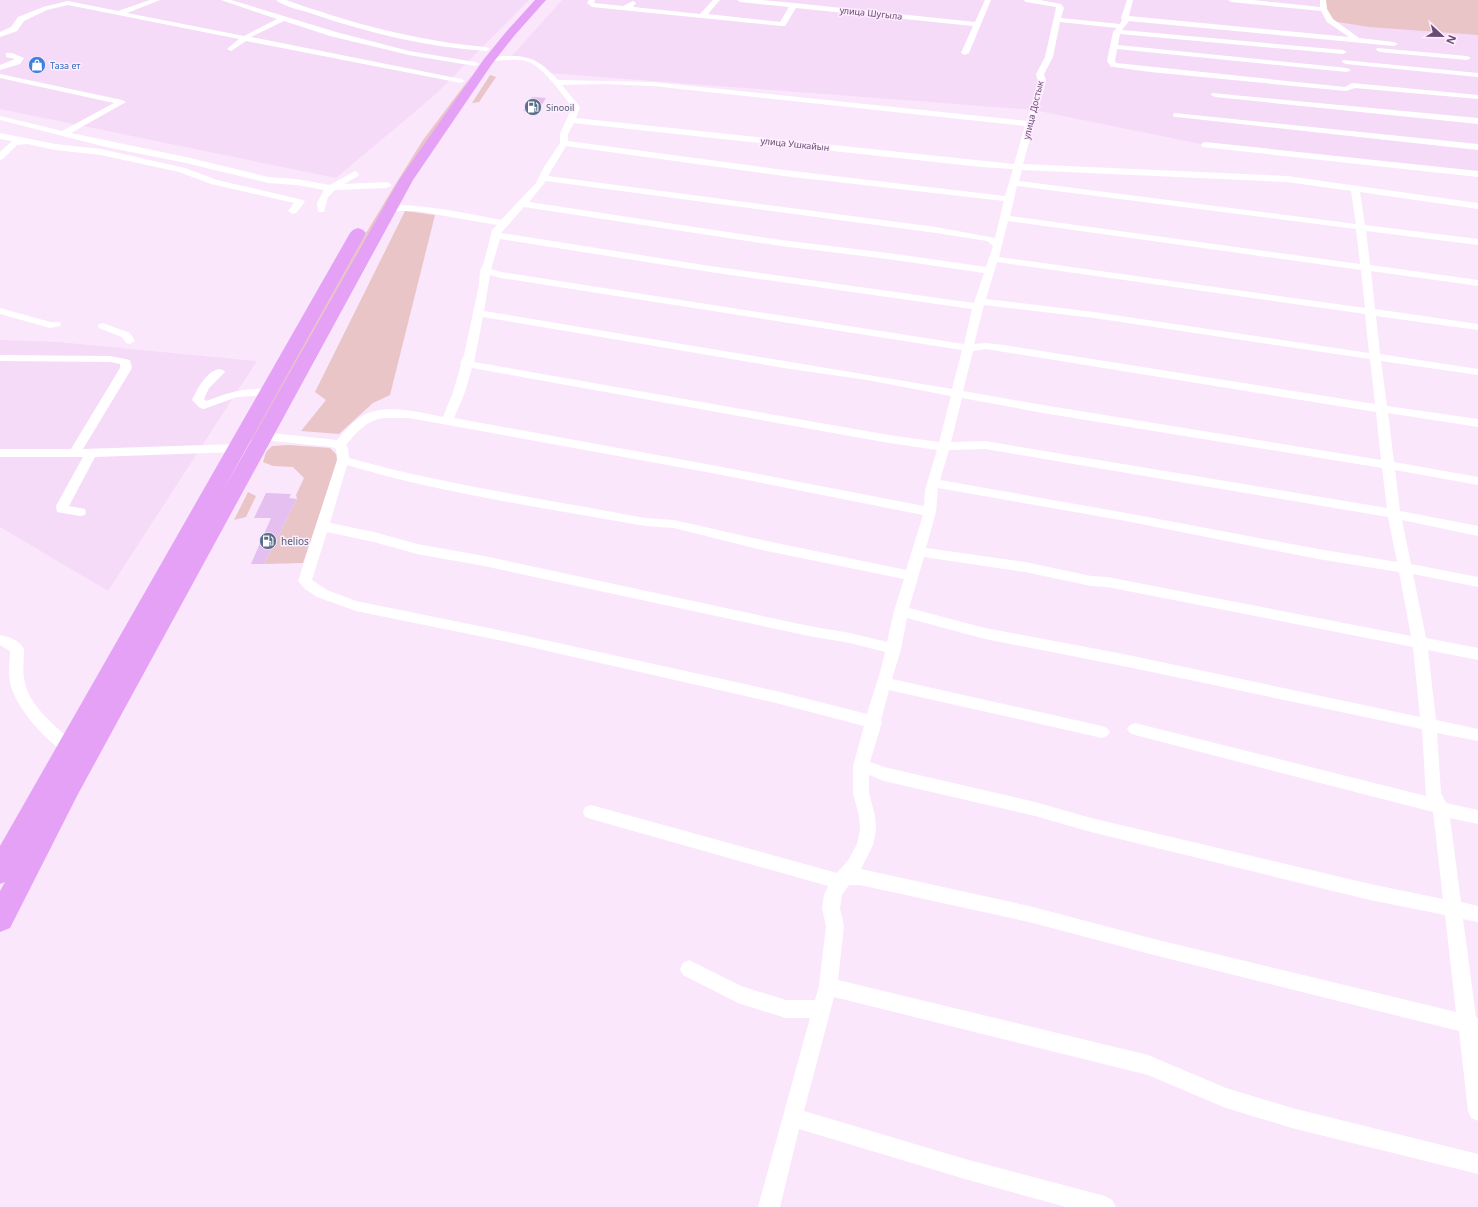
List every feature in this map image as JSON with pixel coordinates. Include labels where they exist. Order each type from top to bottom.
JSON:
[{"type":"highway","points":[[0,919],[85,757],[390,208],[483,59],[528,0]]},
{"type":"highway","points":[[0,872],[339,265],[387,185],[435,114],[461,81],[510,34],[541,0]]},
{"type":"street","points":[[119,14],[157,0]]},
{"type":"street","points":[[227,0],[333,34],[444,59],[530,60],[556,82],[576,107],[576,112],[564,133],[564,143],[548,166],[544,178],[497,230],[489,262],[485,271],[484,284],[470,355],[466,364],[459,392],[447,421]]},
{"type":"street","points":[[279,0],[340,20],[407,38],[459,48],[483,59]]},
{"type":"street","points":[[592,0],[590,3],[592,5],[782,24],[794,5]]},
{"type":"street","points":[[626,8],[635,0]]},
{"type":"street","points":[[703,15],[717,0]]},
{"type":"street","name":"улица Шугыла","points":[[740,0],[977,24]]},
{"type":"street","points":[[965,53],[988,0]]},
{"type":"street","name":"улица Достык","points":[[769,1207],[828,986],[835,926],[831,908],[833,896],[855,864],[864,845],[868,830],[867,816],[861,793],[861,766],[874,722],[883,682],[894,649],[901,611],[930,512],[933,483],[958,393],[979,304],[998,245],[1013,183],[1042,81],[1040,74],[1049,57],[1060,8],[1059,5],[1052,3],[1026,0]]},
{"type":"street","points":[[1130,0],[1125,18],[1126,20],[1119,29],[1111,61],[1114,65],[1346,89],[1352,87],[1352,85],[1478,98]]},
{"type":"street","points":[[1231,0],[1324,9]]},
{"type":"street","points":[[1323,0],[1328,21],[1356,40]]},
{"type":"street","points":[[0,35],[14,29],[21,18],[53,3],[68,4],[245,40],[461,81]]},
{"type":"street","points":[[1125,18],[1394,44]]},
{"type":"street","points":[[231,49],[245,40],[249,35],[283,19]]},
{"type":"street","points":[[1057,20],[1119,29],[1343,52]]},
{"type":"street","points":[[1352,85],[1351,76],[1343,52],[1344,47],[1467,58]]},
{"type":"street","points":[[1115,48],[1478,75]]},
{"type":"street","points":[[419,54],[424,57],[424,74]]},
{"type":"street","points":[[0,68],[16,62],[20,58],[9,55]]},
{"type":"street","points":[[428,64],[444,59]]},
{"type":"street","points":[[0,76],[122,102],[64,133]]},
{"type":"street","points":[[556,82],[653,84],[1030,124]]},
{"type":"street","points":[[1215,95],[1478,121]]},
{"type":"street","points":[[1178,115],[1478,147]]},
{"type":"street","points":[[0,118],[106,144],[186,160],[268,180],[296,182],[330,188],[363,185],[387,185]]},
{"type":"street","name":"улица Ушкайын","points":[[571,120],[673,130],[787,144],[1018,167],[1287,179],[1355,190],[1478,206]]},
{"type":"street","points":[[0,136],[73,150],[101,152],[182,170],[214,182],[300,202],[293,210]]},
{"type":"street","points":[[0,156],[14,143],[31,142]]},
{"type":"street","points":[[564,143],[602,150],[784,173],[1009,199]]},
{"type":"street","points":[[73,150],[106,144]]},
{"type":"street","points":[[1205,145],[1478,174]]},
{"type":"street","points":[[321,210],[320,203],[330,188],[354,174]]},
{"type":"street","points":[[544,178],[936,230],[990,239],[998,245]]},
{"type":"street","points":[[1013,183],[1478,242]]},
{"type":"street","points":[[1355,190],[1361,227],[1394,514],[1420,644],[1429,725],[1433,794],[1440,807],[1453,908],[1473,1026],[1478,1111]]},
{"type":"street","points":[[520,204],[536,205],[781,243],[888,256],[990,271]]},
{"type":"street","points":[[390,208],[416,208],[503,223]]},
{"type":"street","points":[[1005,218],[1478,283]]},
{"type":"street","points":[[496,235],[710,269],[979,304],[1094,315],[1478,372]]},
{"type":"street","points":[[994,259],[1478,327]]},
{"type":"street","points":[[485,271],[501,275],[969,348],[986,346],[1004,348],[1478,423]]},
{"type":"street","points":[[0,311],[50,325],[56,324]]},
{"type":"street","points":[[478,313],[784,365],[866,377],[1043,409],[1478,482]]},
{"type":"street","points":[[103,326],[126,336],[130,340]]},
{"type":"street","points":[[0,358],[110,359],[126,362],[126,368],[75,453]]},
{"type":"street","points":[[466,364],[889,439],[944,447],[985,445],[1394,514],[1478,531]]},
{"type":"street","points":[[218,372],[204,387],[198,400],[204,405],[219,401],[228,396],[242,393],[268,392]]},
{"type":"street","points":[[339,445],[358,422],[367,417],[379,413],[409,414],[717,470],[930,512]]},
{"type":"street","points":[[262,436],[339,445],[342,448],[343,460],[305,581],[312,589],[338,601],[356,606],[508,637],[776,697],[874,722]]},
{"type":"street","points":[[0,453],[91,453],[236,448]]},
{"type":"street","points":[[80,512],[67,511],[62,509],[62,506],[91,453]]},
{"type":"street","points":[[343,460],[457,487],[645,522],[674,524],[762,545],[845,561],[911,576]]},
{"type":"street","points":[[933,483],[1478,582]]},
{"type":"street","points":[[322,526],[374,537],[417,549],[484,560],[809,631],[850,638],[894,649]]},
{"type":"street","points":[[919,552],[994,562],[1091,581],[1107,582],[1420,644],[1478,654]]},
{"type":"street","points":[[901,611],[933,622],[964,629],[1130,661],[1478,736]]},
{"type":"street","points":[[0,640],[8,642],[17,649],[17,682],[24,702],[43,724],[68,748],[85,757]]},
{"type":"street","points":[[883,682],[1102,732]]},
{"type":"street","points":[[1135,729],[1478,817]]},
{"type":"street","points":[[861,766],[884,774],[1035,809],[1091,825],[1370,892],[1478,914]]},
{"type":"street","points":[[591,812],[844,879],[860,877],[1029,914],[1158,948],[1473,1026]]},
{"type":"street","points":[[689,969],[738,994],[786,1009],[822,1009]]},
{"type":"street","points":[[828,986],[1148,1065],[1226,1098],[1292,1118],[1478,1164]]},
{"type":"street","points":[[792,1117],[965,1169],[1105,1207]]},
{"type":"shaded area","points":[[0,0],[529,0],[436,94],[336,178],[0,109]]},
{"type":"shaded area","points":[[562,0],[1478,0],[1478,174],[1205,145],[1034,110],[547,73],[530,60],[509,59]]},
{"type":"shaded area","points":[[1324,0],[1478,0],[1478,35],[1369,27],[1331,21]]},
{"type":"shaded area","points":[[472,75],[400,185],[255,440],[247,440],[331,291],[395,185],[423,140]]},
{"type":"shaded area","points":[[490,75],[496,77],[479,102],[472,103]]},
{"type":"shaded area","points":[[405,211],[435,215],[390,395],[373,403],[339,434],[301,431],[326,400],[315,392]]},
{"type":"shaded area","points":[[0,340],[58,342],[257,361],[108,591],[0,527]]},
{"type":"shaded area","points":[[289,445],[330,448],[339,457],[303,563],[264,564],[297,499],[296,495],[304,478],[293,467],[273,466],[263,462],[266,452],[272,446]]},
{"type":"shaded area","points":[[248,492],[256,496],[246,517],[234,520]]},
{"type":"building","name":"Sinooil","points":[[532,97],[546,98],[537,112],[523,111]]},
{"type":"building","name":"helios","points":[[266,493],[291,494],[289,498],[297,499],[264,564],[251,564],[271,518],[254,518]]},
{"type":"place","name":"Таза ет","points":[[37,65]]},
{"type":"place","name":"Sinooil","points":[[533,107]]},
{"type":"place","name":"helios","points":[[268,541]]}]
